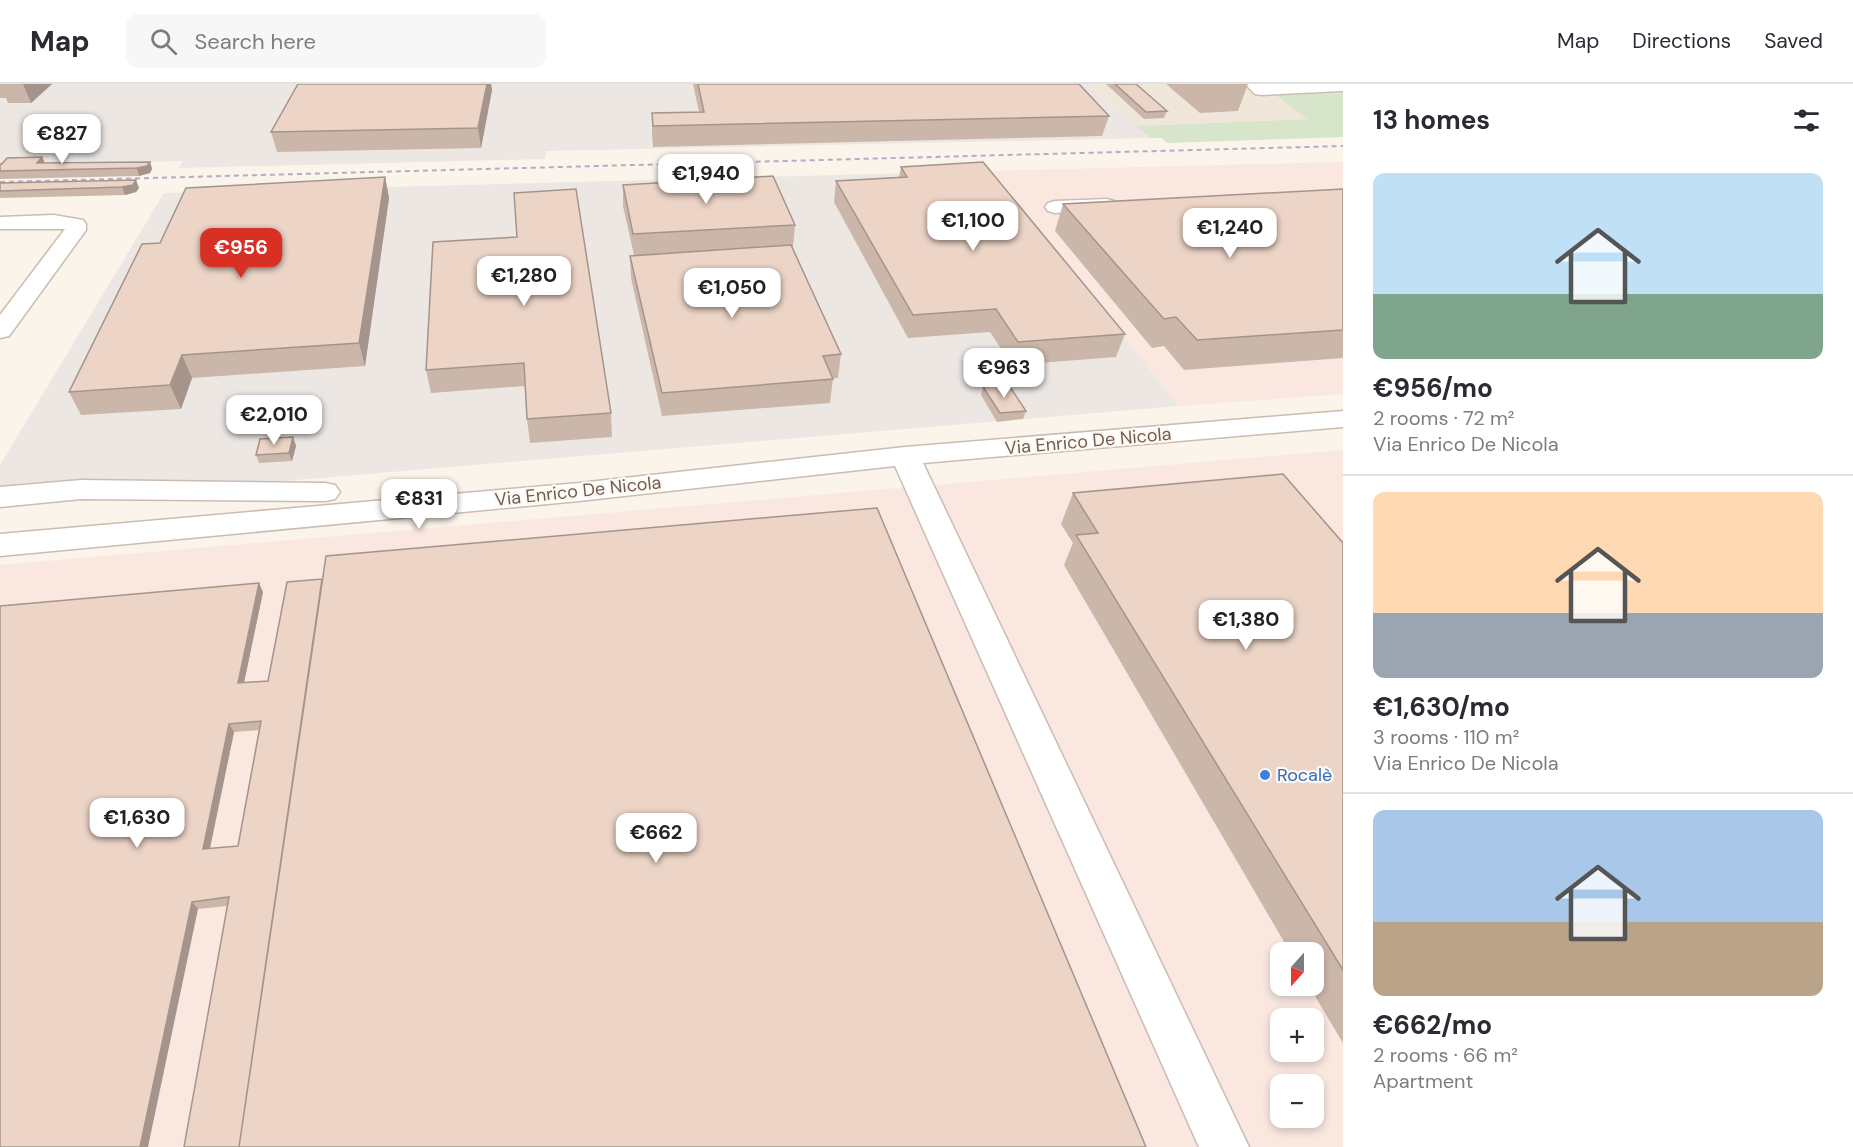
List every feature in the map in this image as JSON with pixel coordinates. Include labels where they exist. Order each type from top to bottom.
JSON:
[{"type":"street","points":[[1257,87],[1343,86]]},
{"type":"street","points":[[1055,207],[1126,204]]},
{"type":"street","points":[[0,223],[54,221],[76,224],[75,230],[0,331]]},
{"type":"street","name":"Via Enrico De Nicola","points":[[0,545],[579,492],[905,456],[1343,420]]},
{"type":"street","points":[[905,456],[1224,1147]]},
{"type":"street","name":"Via Enrico De Nicola","points":[[0,497],[39,490],[98,487],[283,495],[833,463]]},
{"type":"shaded area","points":[[0,84],[1088,84],[1151,138],[546,151],[545,159],[179,168],[183,161],[0,165]]},
{"type":"shaded area","points":[[1088,84],[1309,84],[1265,86],[1308,119],[1136,126]]},
{"type":"shaded area","points":[[1343,162],[1343,394],[1179,406],[988,171]]},
{"type":"shaded area","points":[[988,171],[1179,406],[261,483],[0,489],[0,465],[164,193]]},
{"type":"shaded area","points":[[1343,450],[1343,1147],[0,1147],[0,565]]},
{"type":"green space","points":[[1343,93],[1343,137],[1167,143],[1162,138],[1151,138],[1136,126],[1307,119],[1276,95]]},
{"type":"building","points":[[298,84],[487,84],[478,128],[271,132]]},
{"type":"building","points":[[698,84],[1079,84],[1109,116],[653,126],[652,113],[704,112]]},
{"type":"building","points":[[1115,84],[1136,84],[1167,111],[1146,112]]},
{"type":"building","points":[[42,157],[37,163],[150,162],[147,166],[137,168],[0,171],[0,164],[7,158]]},
{"type":"building","points":[[983,162],[1125,334],[1018,342],[996,309],[913,315],[836,181],[907,177],[901,167]]},
{"type":"building","points":[[773,176],[795,225],[633,234],[623,185]]},
{"type":"building","points":[[385,177],[359,343],[182,355],[170,385],[69,392],[142,244],[160,243],[186,188]]},
{"type":"building","points":[[136,180],[133,185],[122,187],[0,191],[0,183]]},
{"type":"building","points":[[576,189],[611,413],[527,419],[524,363],[426,370],[433,242],[517,237],[514,193]]},
{"type":"building","points":[[1343,189],[1343,330],[1197,340],[1176,317],[1164,319],[1063,204]]},
{"type":"building","points":[[791,245],[841,354],[823,356],[833,379],[662,393],[630,256]]},
{"type":"building","points":[[1008,384],[1026,411],[1000,413],[983,387]]},
{"type":"building","points":[[293,437],[289,453],[256,455],[260,439]]},
{"type":"building","name":"Rocalè","points":[[1283,474],[1343,543],[1343,970],[1076,535],[1098,533],[1073,493]]},
{"type":"building","points":[[877,508],[1146,1147],[239,1147],[326,556]]},
{"type":"building","points":[[322,579],[239,1147],[184,1147],[229,897],[192,902],[140,1147],[0,1147],[0,606],[259,583],[238,683],[268,681],[287,582]],"holes":[[[261,721],[238,846],[203,849],[229,724]]]},
{"type":"railway","points":[[0,182],[1343,146]]},
{"type":"place","name":"Rocalè","points":[[1265,775]]}]
